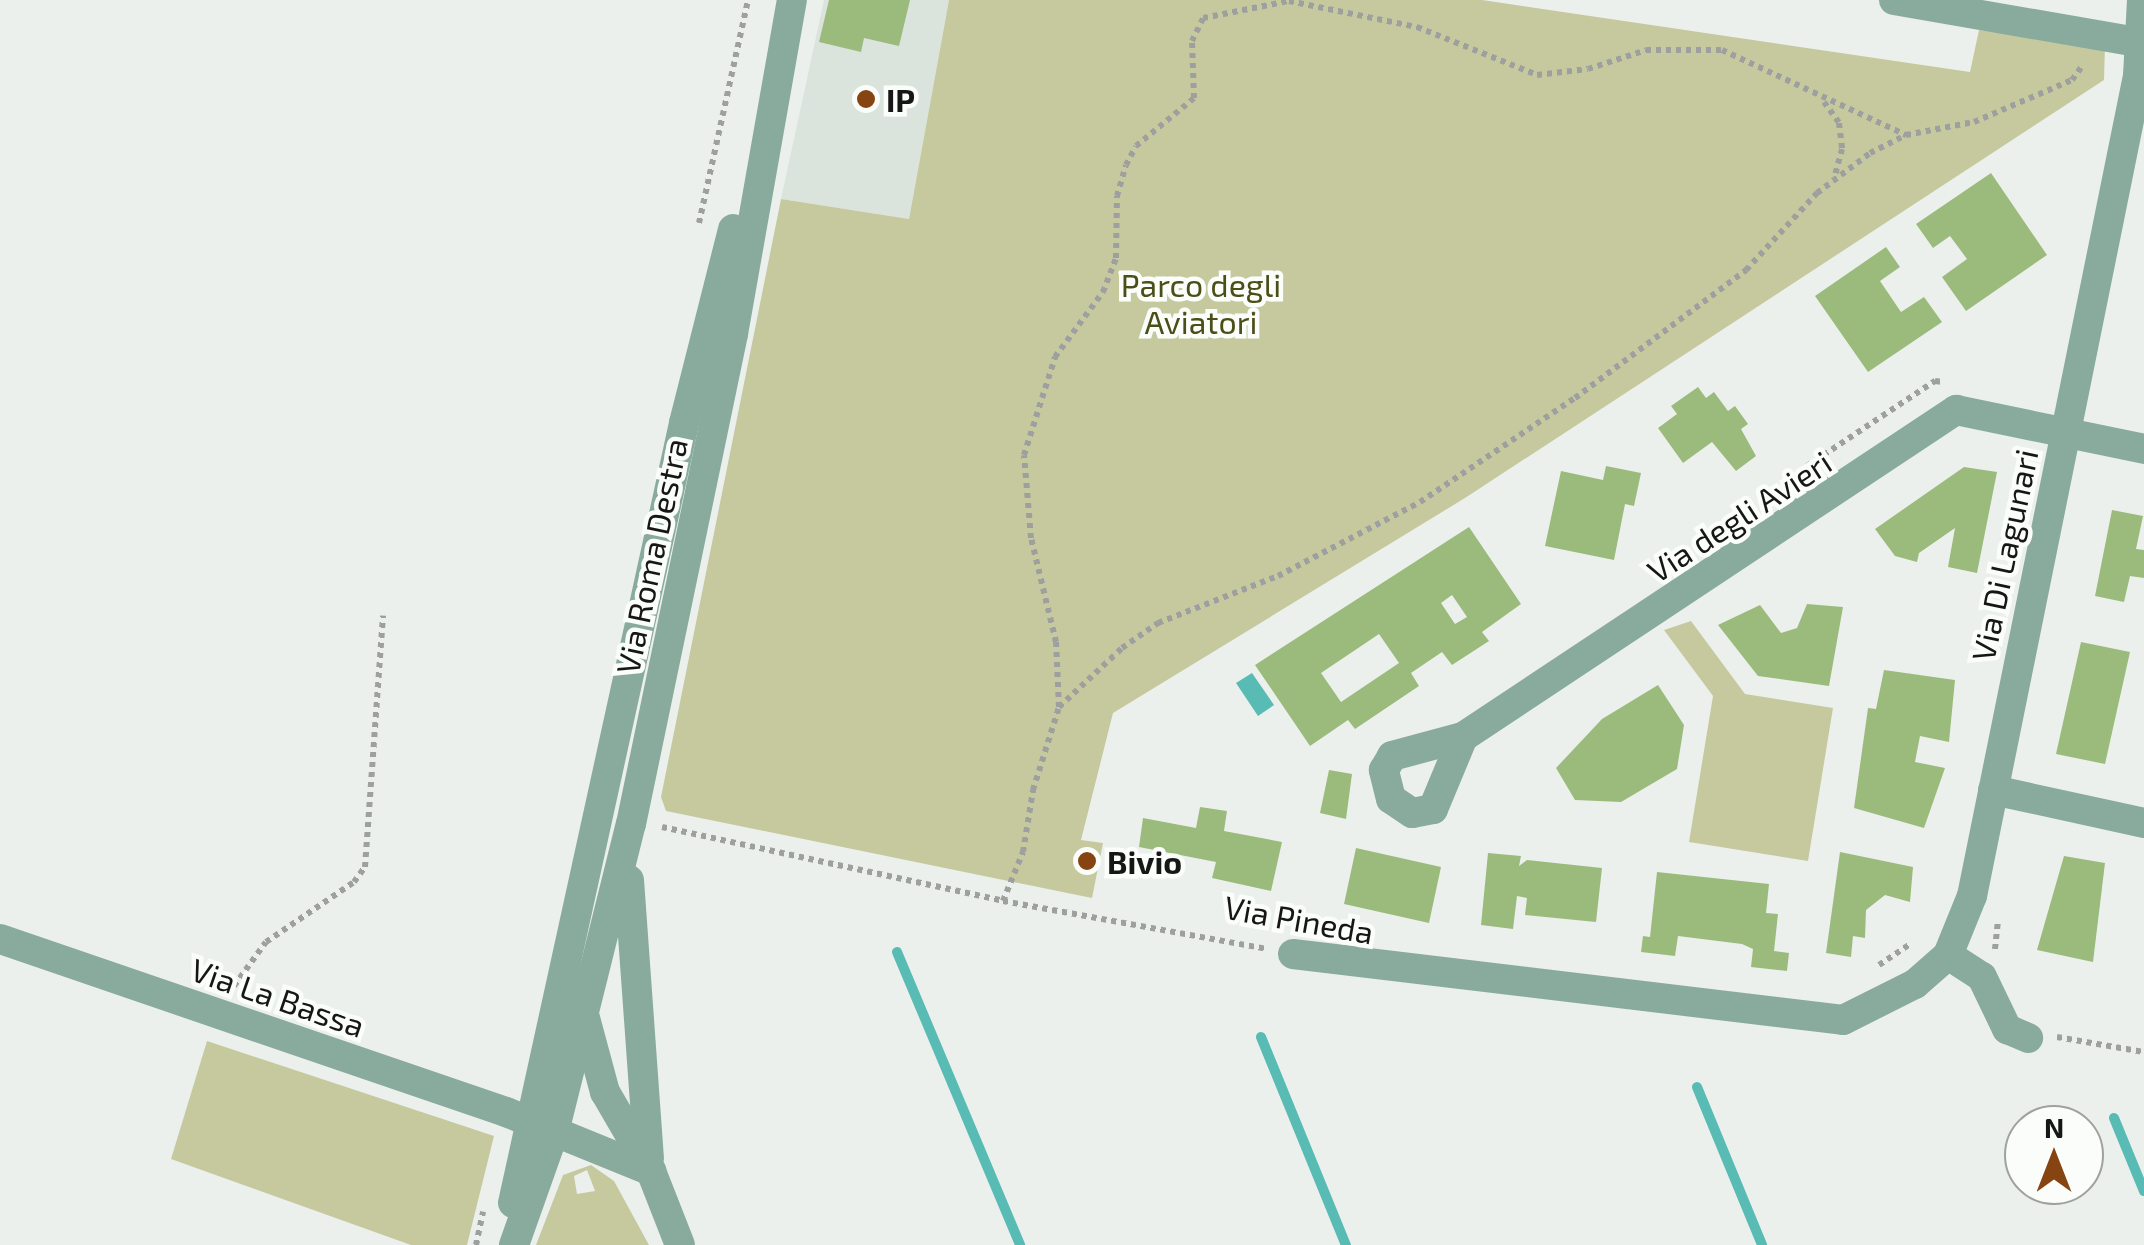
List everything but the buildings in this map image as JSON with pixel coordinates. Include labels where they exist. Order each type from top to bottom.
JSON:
[{"type":"street","name":"Via Roma Destra","points":[[513,1245],[512,1208],[584,1012],[630,824],[733,334],[768,111],[792,0]]},
{"type":"street","points":[[1894,0],[2142,43]]},
{"type":"street","name":"Via Di Lagunari","points":[[1843,1020],[1915,984],[1948,955],[1972,896],[2142,43],[2142,0]]},
{"type":"street","name":"Via Roma Destra","points":[[543,1128],[650,577],[714,294],[768,111]]},
{"type":"street","name":"Via degli Avieri","points":[[1464,736],[1956,410],[2144,450]]},
{"type":"street","name":"Via Roma Destra","points":[[584,1012],[587,938],[652,637],[650,577]]},
{"type":"street","points":[[1993,790],[2144,824]]},
{"type":"street","points":[[630,824],[628,920],[651,1171]]},
{"type":"street","name":"Via La Bassa","points":[[0,939],[543,1128],[651,1171]]},
{"type":"street","name":"Via Pineda","points":[[1293,954],[1843,1020]]},
{"type":"street","points":[[1948,955],[1982,976],[2007,1028],[2028,1038]]},
{"type":"street","points":[[584,1012],[605,1092],[651,1171],[680,1245]]},
{"type":"path","points":[[1003,902],[1023,852],[1059,707],[1056,642],[1031,538],[1024,455],[1055,356],[1103,292],[1116,258],[1117,196],[1126,164],[1136,146],[1194,98],[1192,42],[1203,18],[1289,1],[1417,27],[1537,75],[1686,45],[1722,50],[1906,135]]},
{"type":"path","points":[[1059,707],[1158,623],[1278,576],[1420,502],[1559,409],[1746,270],[1834,180],[1906,135],[1974,122],[2072,80],[2093,32]]},
{"type":"path","points":[[1820,97],[1838,123],[1842,149],[1834,180]]},
{"type":"path","points":[[220,1014],[242,970],[266,942],[354,882],[365,867],[382,616]]},
{"type":"path","name":"Via Pineda","points":[[630,824],[1003,902],[1293,954]]},
{"type":"path","points":[[1999,916],[1994,943],[1999,958]]},
{"type":"path","points":[[1873,974],[1924,934]]},
{"type":"path","points":[[2028,1038],[2144,1052]]},
{"type":"shaded area","name":"IP","points":[[824,0],[949,0],[909,219],[781,199]]},
{"type":"green space","name":"Parco degli Aviatori","points":[[949,0],[1482,0],[1970,72],[1979,30],[2105,45],[2104,80],[1465,498],[1113,713],[1081,840],[1103,843],[1092,898],[666,811],[661,797],[781,199],[909,219]]},
{"type":"green space","points":[[1691,621],[1745,694],[1833,708],[1808,861],[1689,842],[1713,696],[1664,630]]},
{"type":"green space","points":[[207,1041],[494,1136],[467,1245],[411,1245],[171,1159]]},
{"type":"green space","points":[[591,1165],[614,1181],[649,1245],[536,1245],[563,1175]],"holes":[[[587,1170],[595,1191],[577,1194],[574,1176]]]},
{"type":"water","points":[[1252,673],[1274,705],[1258,716],[1236,683]]},
{"type":"waterway","points":[[897,952],[1020,1245]]},
{"type":"waterway","points":[[1261,1037],[1346,1245]]},
{"type":"waterway","points":[[1697,1087],[1762,1245]]},
{"type":"waterway","points":[[2114,1118],[2144,1191]]},
{"type":"place","name":"IP","points":[[866,99]]},
{"type":"place","name":"Bivio","points":[[1087,861]]}]
